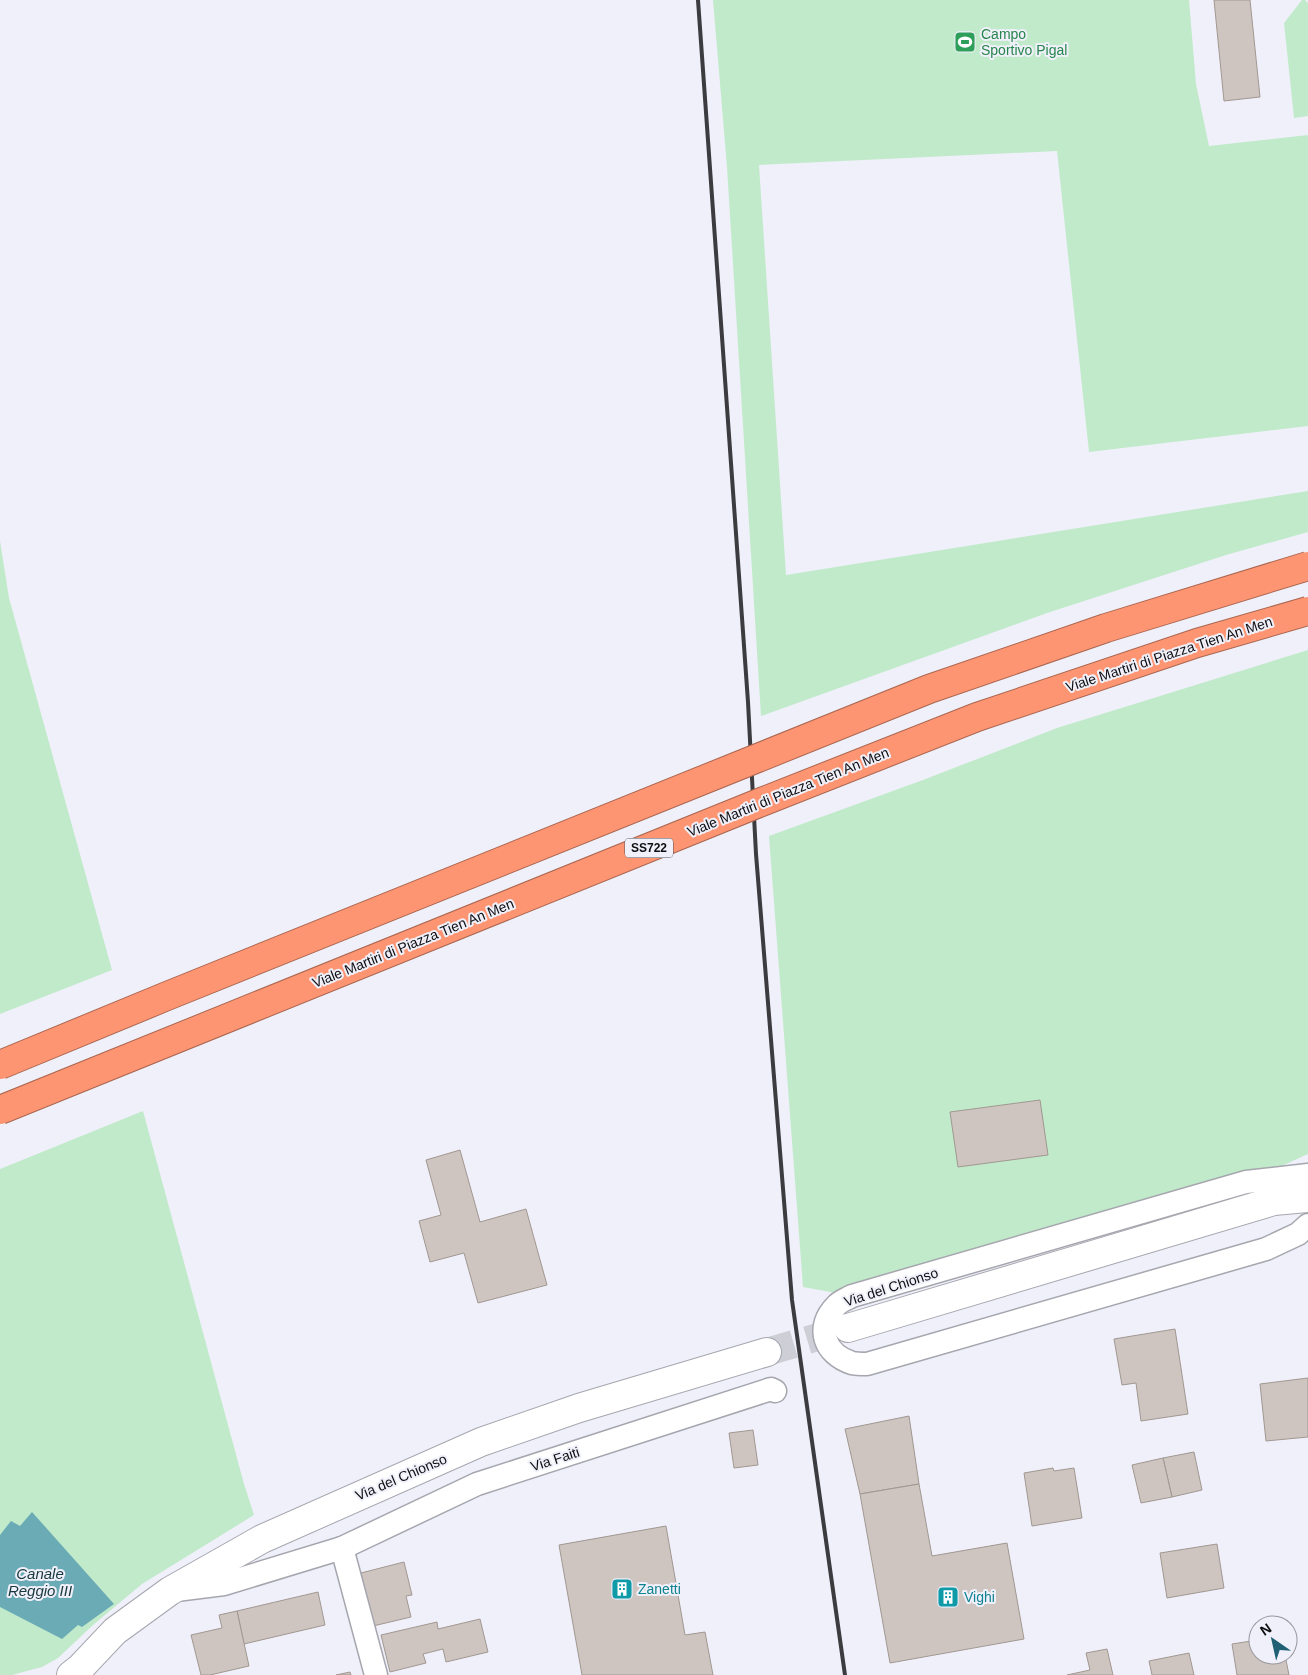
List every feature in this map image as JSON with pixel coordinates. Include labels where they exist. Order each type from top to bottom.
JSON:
[{"type":"highway","points":[[0,1065],[929,689],[1106,628],[1308,566]]},
{"type":"highway","name":"Viale Martiri di Piazza Tien An Men","points":[[0,1110],[977,717],[1197,643],[1308,611]]},
{"type":"main road","name":"Via del Chionso","points":[[1274,1201],[1308,1182]]},
{"type":"main road","name":"Via del Chionso","points":[[848,1328],[1274,1201],[1308,1198]]},
{"type":"main road","name":"Via del Chionso","points":[[71,1675],[115,1631],[170,1591],[262,1538],[481,1442],[579,1408],[767,1352]]},
{"type":"street","name":"Via del Chionso","points":[[1308,1175],[1246,1182],[852,1296],[837,1304],[830,1313],[825,1323],[824,1334],[828,1347],[838,1357],[853,1364],[867,1364],[1266,1249],[1298,1234],[1308,1225]]},
{"type":"street","name":"Via Faiti","points":[[170,1591],[224,1584],[342,1548],[477,1484],[771,1389],[775,1391]]},
{"type":"street","points":[[342,1548],[376,1675]]},
{"type":"green space","points":[[713,0],[1189,0],[1196,84],[1209,146],[1308,135],[1308,426],[1089,452],[1057,151],[759,165],[786,575],[1308,491],[1308,532],[1226,555],[1047,613],[761,716],[727,167]]},
{"type":"green space","points":[[1302,0],[1308,3],[1308,116],[1294,118],[1284,23]]},
{"type":"green space","points":[[0,541],[9,598],[112,970],[0,1014]]},
{"type":"green space","points":[[1308,650],[1308,1154],[1246,1182],[852,1296],[803,1287],[769,836],[923,780],[1057,728]]},
{"type":"green space","points":[[143,1111],[254,1515],[142,1584],[93,1625],[58,1658],[42,1667],[12,1675],[0,1675],[0,1169]]},
{"type":"water","name":"Canale Reggio III","points":[[32,1512],[114,1604],[82,1627],[78,1625],[62,1639],[0,1607],[0,1535],[11,1521],[20,1526]]},
{"type":"building","points":[[1214,0],[1250,0],[1260,97],[1224,101]]},
{"type":"building","points":[[1040,1100],[1048,1155],[958,1167],[950,1112]]},
{"type":"building","points":[[460,1150],[480,1222],[526,1209],[547,1285],[478,1303],[464,1253],[430,1262],[419,1221],[441,1215],[426,1160]]},
{"type":"building","points":[[1175,1329],[1188,1414],[1141,1421],[1136,1383],[1122,1385],[1114,1339]]},
{"type":"building","points":[[1308,1378],[1308,1437],[1266,1441],[1260,1384]]},
{"type":"building","points":[[909,1416],[919,1484],[860,1494],[845,1429]]},
{"type":"building","points":[[753,1430],[758,1465],[734,1468],[729,1433]]},
{"type":"building","points":[[1194,1452],[1202,1490],[1172,1497],[1163,1458]]},
{"type":"building","points":[[1163,1458],[1172,1497],[1141,1503],[1132,1465]]},
{"type":"building","points":[[1053,1468],[1054,1471],[1074,1468],[1082,1518],[1032,1526],[1024,1473]]},
{"type":"building","name":"Vighi","points":[[919,1484],[932,1556],[1007,1543],[1024,1639],[890,1663],[860,1494]]},
{"type":"building","name":"Zanetti","points":[[666,1526],[685,1635],[705,1632],[713,1675],[582,1675],[559,1545]]},
{"type":"building","points":[[1217,1544],[1224,1588],[1167,1598],[1160,1553]]},
{"type":"building","points":[[404,1562],[412,1595],[406,1596],[411,1617],[373,1626],[361,1573]]},
{"type":"building","points":[[318,1592],[325,1625],[244,1644],[237,1611]]},
{"type":"building","points":[[237,1611],[249,1666],[210,1675],[201,1675],[191,1635],[222,1628],[219,1615]]},
{"type":"building","points":[[480,1619],[488,1652],[446,1662],[443,1649],[423,1654],[426,1663],[390,1672],[381,1635],[437,1622],[438,1629]]},
{"type":"building","points":[[1248,1642],[1248,1665],[1287,1665],[1289,1675],[1237,1675],[1232,1644]]},
{"type":"building","points":[[1107,1649],[1113,1675],[1067,1675],[1090,1670],[1086,1653]]},
{"type":"building","points":[[1189,1653],[1194,1675],[1152,1675],[1149,1661]]},
{"type":"building","points":[[350,1672],[351,1675],[336,1675]]},
{"type":"tunnel","points":[[767,1352],[848,1328]]},
{"type":"railway","points":[[698,0],[748,702],[756,854],[792,1300],[845,1675]]},
{"type":"place","name":"Campo Sportivo Pigal","points":[[965,42]]},
{"type":"place","name":"Zanetti","points":[[622,1589]]},
{"type":"place","name":"Vighi","points":[[948,1597]]}]
